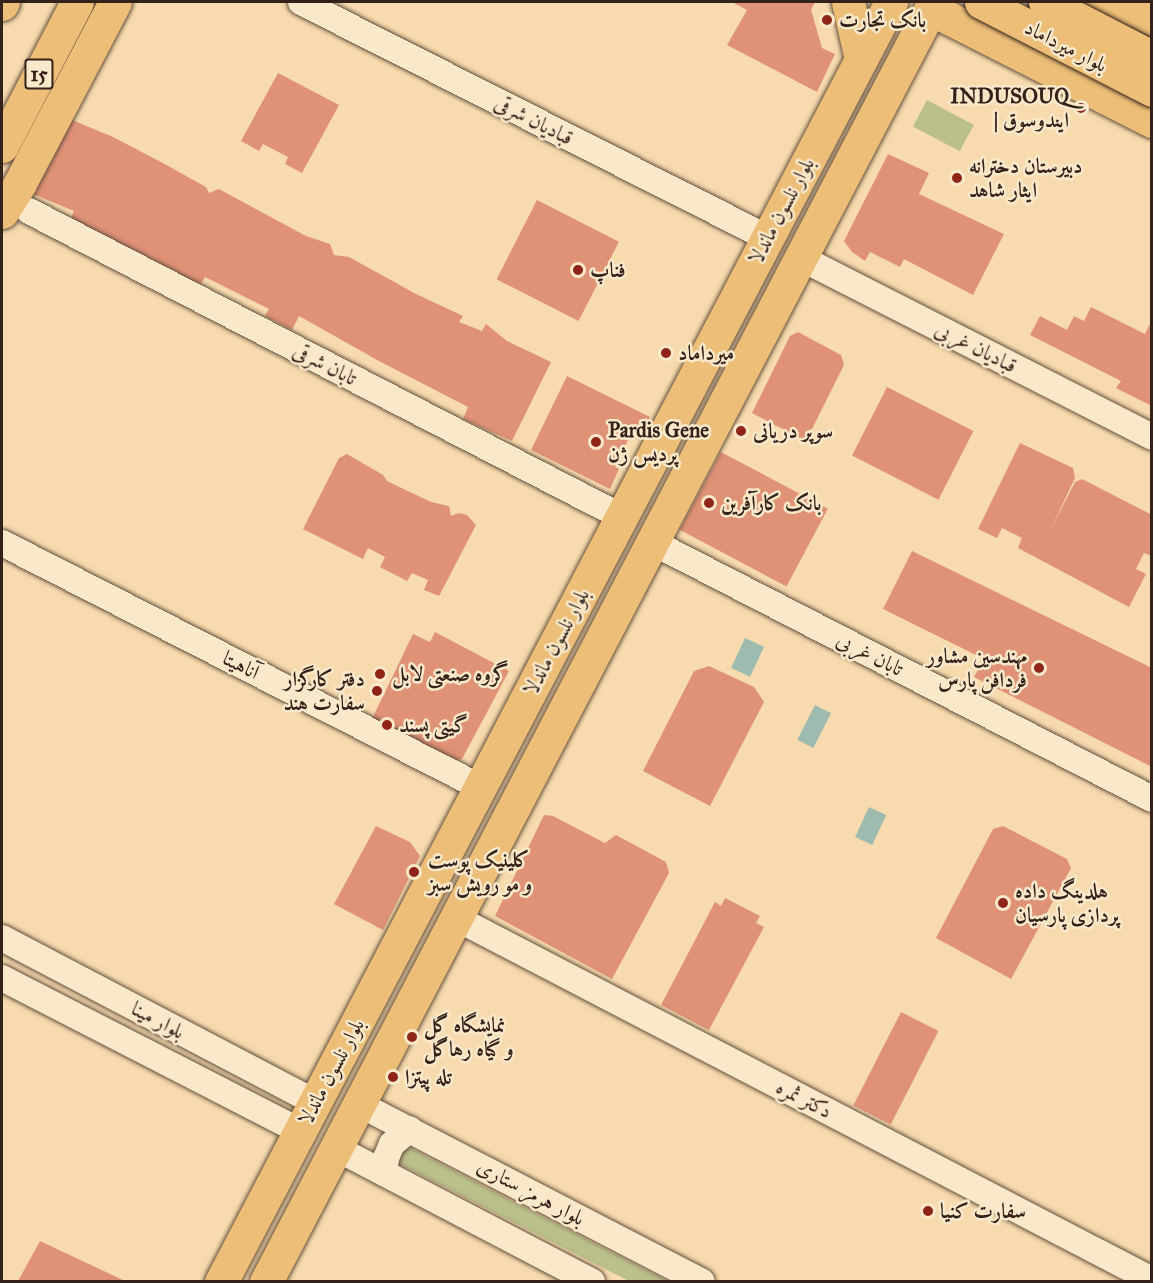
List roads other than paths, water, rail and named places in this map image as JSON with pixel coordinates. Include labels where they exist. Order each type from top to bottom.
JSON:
[{"type":"main road","name":"15","points":[[2,146],[77,2]]},
{"type":"main road","points":[[15,212],[20,183],[115,2]]},
{"type":"main road","points":[[848,2],[861,59]]},
{"type":"main road","name":"بلوار نلسون ماندلا","points":[[221,1281],[891,2]]},
{"type":"main road","name":"بلوار میرداماد","points":[[981,2],[1152,90]]},
{"type":"main road","name":"بلوار میرداماد","points":[[1045,2],[1152,57]]},
{"type":"main road","points":[[1069,79],[1054,52],[1054,34],[1064,16],[1084,4],[1104,2]]},
{"type":"main road","points":[[1117,2],[1152,19]]},
{"type":"main road","points":[[933,5],[1152,122]]},
{"type":"main road","name":"بلوار نلسون ماندلا","points":[[266,1281],[933,5]]},
{"type":"street","name":"قبادیان شرقی","points":[[301,2],[768,238]]},
{"type":"street","name":"تابان شرقی","points":[[15,212],[622,517]]},
{"type":"street","name":"قبادیان غربی","points":[[801,258],[1152,437]]},
{"type":"street","name":"تابان غربی","points":[[652,542],[1152,799]]},
{"type":"street","name":"آناهیتا","points":[[2,543],[480,787]]},
{"type":"street","name":"دکتر ثمره","points":[[456,918],[1152,1280]]},
{"type":"street","name":"بلوار مینا","points":[[2,938],[315,1102]]},
{"type":"street","name":"بلوار مینا","points":[[2,978],[300,1131]]},
{"type":"street","points":[[268,1114],[282,1097],[284,1086]]},
{"type":"street","name":"بلوار هرمز ستاری","points":[[359,1104],[702,1281]]},
{"type":"street","points":[[384,1173],[386,1158],[392,1144],[401,1133],[410,1129]]},
{"type":"street","points":[[336,1148],[592,1281]]},
{"type":"place","name":"بانک تجارت","points":[[827,20]]},
{"type":"place","name":"INDUSOUQ | ایندوسوق","points":[[1081,108]]},
{"type":"place","name":"دبیرستان دخترانه ایثار شاهد","points":[[957,178]]},
{"type":"place","name":"فناپ","points":[[578,270]]},
{"type":"place","name":"میرداماد","points":[[666,353]]},
{"type":"place","name":"سوپر دریانی","points":[[741,431]]},
{"type":"place","name":"Pardis Gene پردیس ژن","points":[[596,442]]},
{"type":"place","name":"بانک کارآفرین","points":[[709,503]]},
{"type":"place","name":"مهندسین مشاور فردافن پارس","points":[[1039,668]]},
{"type":"place","name":"گروه صنعتی لابل","points":[[380,674]]},
{"type":"place","name":"دفتر کارگزار سفارت هند","points":[[377,691]]},
{"type":"place","name":"گیتی پسند","points":[[387,725]]},
{"type":"place","name":"کلینیک پوست و مو رویش سبز","points":[[414,872]]},
{"type":"place","name":"هلدینگ داده پردازی پارسیان","points":[[1003,903]]},
{"type":"place","name":"نمایشگاه گل و گیاه رهاگل","points":[[412,1037]]},
{"type":"place","name":"تله پیتزا","points":[[393,1077]]},
{"type":"place","name":"سفارت کنیا","points":[[928,1211]]}]
